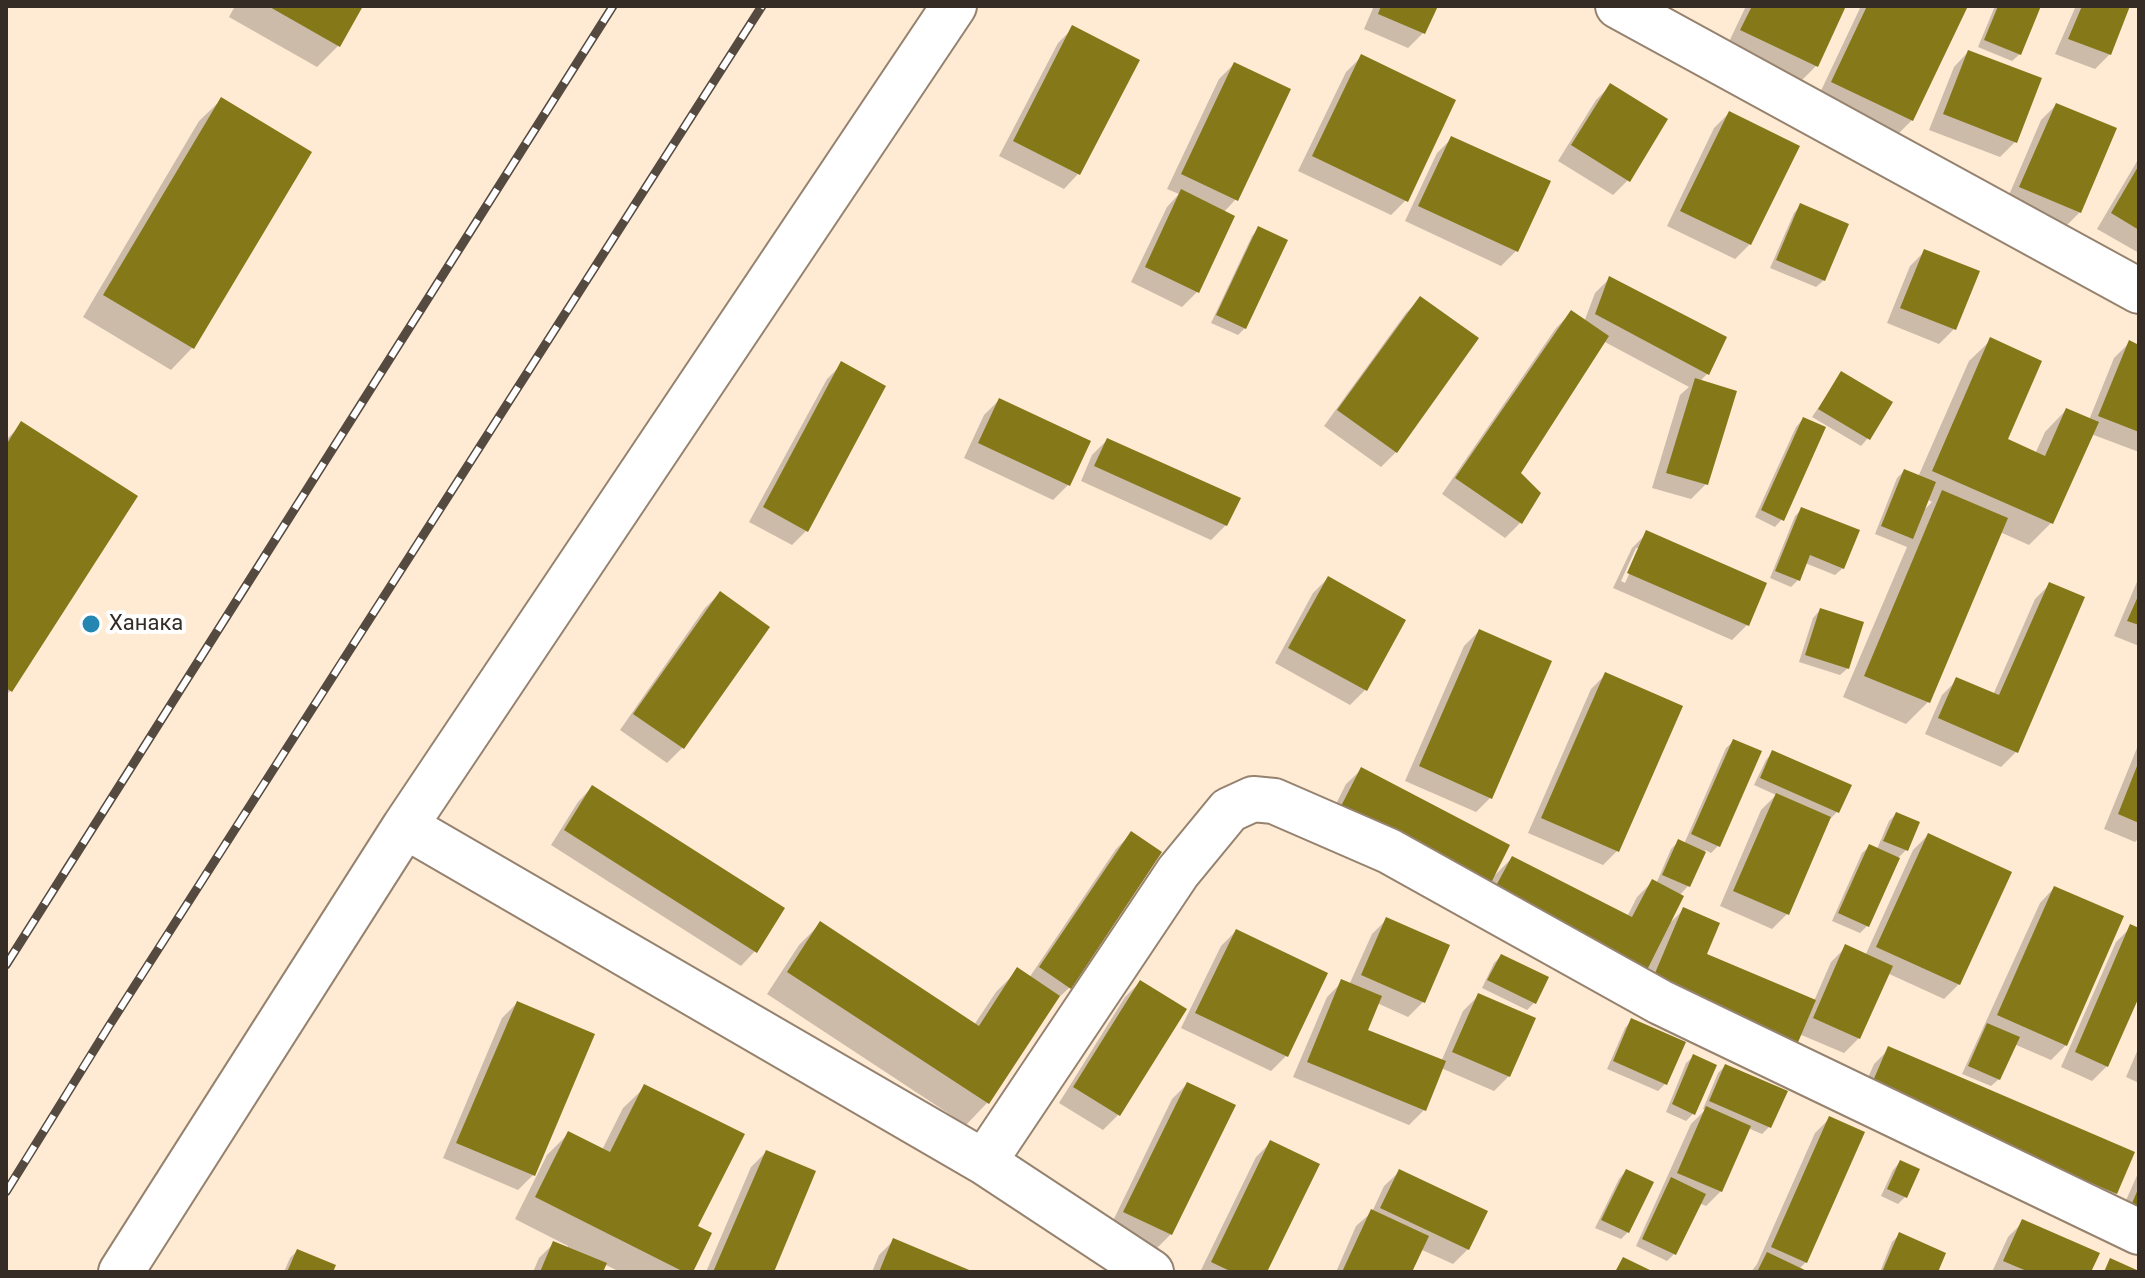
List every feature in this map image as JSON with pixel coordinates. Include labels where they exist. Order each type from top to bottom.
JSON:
[{"type":"street","points":[[121,1272],[405,826],[954,6]]},
{"type":"street","points":[[1618,6],[2139,291]]},
{"type":"street","points":[[984,1162],[1178,872],[1229,810],[1253,799],[1274,801],[1389,851],[1660,1002],[2139,1232]]},
{"type":"street","points":[[405,826],[984,1162],[1151,1272]]},
{"type":"building","points":[[268,6],[363,6],[340,47]]},
{"type":"building","points":[[1381,6],[1438,6],[1425,34],[1378,14]]},
{"type":"building","points":[[1752,6],[1846,6],[1818,67],[1740,30]]},
{"type":"building","points":[[1867,6],[1968,6],[1913,121],[1831,82]]},
{"type":"building","points":[[1998,6],[2041,6],[2021,55],[1984,40]]},
{"type":"building","points":[[2082,6],[2130,6],[2111,55],[2068,39]]},
{"type":"building","points":[[1072,25],[1140,60],[1080,175],[1013,141]]},
{"type":"building","points":[[1968,50],[2042,78],[2017,143],[1943,114]]},
{"type":"building","points":[[1361,54],[1456,100],[1408,202],[1312,156]]},
{"type":"building","points":[[1234,62],[1291,89],[1238,201],[1181,174]]},
{"type":"building","points":[[1610,83],[1668,119],[1630,182],[1571,145]]},
{"type":"building","points":[[221,97],[312,152],[194,349],[103,295]]},
{"type":"building","points":[[2056,103],[2117,128],[2081,213],[2019,187]]},
{"type":"building","points":[[1729,111],[1800,146],[1751,245],[1680,211]]},
{"type":"building","points":[[1451,136],[1551,181],[1518,252],[1418,206]]},
{"type":"building","points":[[2139,165],[2139,230],[2111,213]]},
{"type":"building","points":[[1181,189],[1235,216],[1199,293],[1145,267]]},
{"type":"building","points":[[1800,203],[1849,224],[1825,281],[1776,260]]},
{"type":"building","points":[[1258,226],[1288,240],[1246,329],[1216,315]]},
{"type":"building","points":[[1924,249],[1980,271],[1956,330],[1900,308]]},
{"type":"building","points":[[1609,276],[1727,337],[1709,375],[1595,314]]},
{"type":"building","points":[[1420,296],[1479,338],[1397,453],[1337,410]]},
{"type":"building","points":[[1571,310],[1609,336],[1521,473],[1541,493],[1522,524],[1455,478]]},
{"type":"building","points":[[1990,337],[2042,361],[2008,439],[2045,456],[2066,408],[2099,422],[2053,524],[1932,471]]},
{"type":"building","points":[[2129,340],[2139,345],[2139,432],[2098,416]]},
{"type":"building","points":[[841,361],[886,386],[808,532],[763,507]]},
{"type":"building","points":[[1841,371],[1893,402],[1870,440],[1818,409]]},
{"type":"building","points":[[1695,378],[1737,391],[1708,485],[1666,473]]},
{"type":"building","points":[[999,398],[1091,441],[1070,486],[978,443]]},
{"type":"building","points":[[1803,417],[1826,427],[1784,521],[1761,510]]},
{"type":"building","points":[[21,421],[138,496],[12,692],[6,688],[6,445]]},
{"type":"building","points":[[1107,438],[1241,498],[1227,526],[1094,466]]},
{"type":"building","points":[[1904,469],[1936,482],[1913,539],[1881,526]]},
{"type":"building","points":[[1942,490],[2008,518],[1930,703],[1864,676]]},
{"type":"building","points":[[1801,507],[1860,530],[1844,569],[1810,555],[1800,581],[1775,571]]},
{"type":"building","points":[[1646,530],[1767,583],[1749,626],[1627,573]]},
{"type":"building","points":[[1328,576],[1406,620],[1367,691],[1288,648]]},
{"type":"building","points":[[2049,582],[2085,597],[2018,753],[1938,718],[1956,677],[1999,695]]},
{"type":"building","points":[[720,591],[770,627],[684,749],[633,714]]},
{"type":"building","points":[[2139,594],[2139,625],[2127,621]]},
{"type":"building","points":[[1820,608],[1864,622],[1849,669],[1805,655]]},
{"type":"building","points":[[1479,629],[1552,661],[1492,799],[1419,766]]},
{"type":"building","points":[[1605,672],[1683,706],[1619,852],[1541,818]]},
{"type":"building","points":[[1733,739],[1762,751],[1720,847],[1691,834]]},
{"type":"building","points":[[1772,750],[1852,785],[1839,813],[1760,778]]},
{"type":"building","points":[[2139,761],[2139,823],[2118,814]]},
{"type":"building","points":[[1361,767],[1510,845],[1487,891],[1337,814]]},
{"type":"building","points":[[592,785],[785,908],[757,953],[564,830]]},
{"type":"building","points":[[1776,793],[1831,817],[1789,915],[1733,891]]},
{"type":"building","points":[[1896,812],[1920,822],[1908,851],[1883,841]]},
{"type":"building","points":[[1131,831],[1162,852],[1071,989],[1039,967]]},
{"type":"building","points":[[1928,833],[2012,872],[1960,985],[1876,947]]},
{"type":"building","points":[[1678,839],[1706,852],[1690,887],[1662,875]]},
{"type":"building","points":[[1869,844],[1900,858],[1869,927],[1838,913]]},
{"type":"building","points":[[1512,856],[1632,917],[1652,879],[1684,896],[1644,976],[1490,897]]},
{"type":"building","points":[[2054,886],[2124,916],[2067,1046],[1997,1015]]},
{"type":"building","points":[[1683,907],[1720,923],[1707,954],[1816,1000],[1796,1047],[1650,985]]},
{"type":"building","points":[[1386,917],[1450,945],[1425,1003],[1361,975]]},
{"type":"building","points":[[820,921],[979,1026],[1017,967],[1060,996],[989,1104],[787,972]]},
{"type":"building","points":[[2130,924],[2139,928],[2139,997],[2108,1067],[2075,1052]]},
{"type":"building","points":[[1236,929],[1328,973],[1288,1057],[1195,1013]]},
{"type":"building","points":[[1845,944],[1893,966],[1860,1039],[1813,1018]]},
{"type":"building","points":[[1501,954],[1549,977],[1536,1004],[1487,980]]},
{"type":"building","points":[[1341,979],[1382,996],[1368,1030],[1446,1061],[1426,1111],[1307,1062]]},
{"type":"building","points":[[1140,980],[1187,1009],[1120,1116],[1073,1087]]},
{"type":"building","points":[[1478,993],[1536,1018],[1510,1077],[1452,1052]]},
{"type":"building","points":[[517,1001],[595,1034],[535,1176],[456,1143]]},
{"type":"building","points":[[1631,1018],[1686,1042],[1667,1085],[1613,1061]]},
{"type":"building","points":[[1987,1023],[2020,1037],[2000,1080],[1968,1066]]},
{"type":"building","points":[[1888,1046],[2135,1152],[2117,1194],[1870,1088]]},
{"type":"building","points":[[1693,1054],[1717,1065],[1695,1115],[1672,1104]]},
{"type":"building","points":[[1725,1064],[1788,1091],[1771,1128],[1709,1101]]},
{"type":"building","points":[[1187,1082],[1236,1105],[1172,1235],[1123,1212]]},
{"type":"building","points":[[644,1084],[745,1134],[698,1226],[712,1233],[693,1272],[684,1272],[535,1197],[568,1131],[610,1152]]},
{"type":"building","points":[[1706,1106],[1751,1126],[1722,1192],[1677,1173]]},
{"type":"building","points":[[1829,1116],[1865,1132],[1807,1263],[1771,1247]]},
{"type":"building","points":[[1270,1140],[1320,1164],[1267,1272],[1232,1272],[1211,1262]]},
{"type":"building","points":[[766,1150],[816,1171],[774,1272],[713,1272]]},
{"type":"building","points":[[1900,1160],[1920,1169],[1907,1198],[1887,1189]]},
{"type":"building","points":[[1399,1169],[1488,1211],[1469,1250],[1380,1208]]},
{"type":"building","points":[[1626,1169],[1654,1182],[1629,1233],[1601,1220]]},
{"type":"building","points":[[1671,1177],[1706,1194],[1676,1255],[1642,1239]]},
{"type":"building","points":[[2139,1187],[2139,1214],[2129,1210]]},
{"type":"building","points":[[1371,1209],[1429,1236],[1412,1272],[1342,1272]]},
{"type":"building","points":[[2022,1219],[2100,1253],[2091,1272],[2029,1272],[2003,1261]]},
{"type":"building","points":[[1899,1232],[1946,1253],[1938,1272],[1882,1272]]},
{"type":"building","points":[[893,1238],[974,1272],[879,1272]]},
{"type":"building","points":[[553,1241],[607,1263],[603,1272],[540,1272]]},
{"type":"building","points":[[297,1249],[336,1265],[333,1272],[287,1272]]},
{"type":"building","points":[[1767,1252],[1809,1272],[1757,1272]]},
{"type":"building","points":[[1623,1257],[1654,1272],[1615,1272]]},
{"type":"building","points":[[2110,1258],[2139,1271],[2139,1272],[2104,1272]]},
{"type":"railway","points":[[6,965],[613,6]]},
{"type":"railway","points":[[6,1192],[762,6]]},
{"type":"place","name":"Ханака","points":[[91,624]]}]
